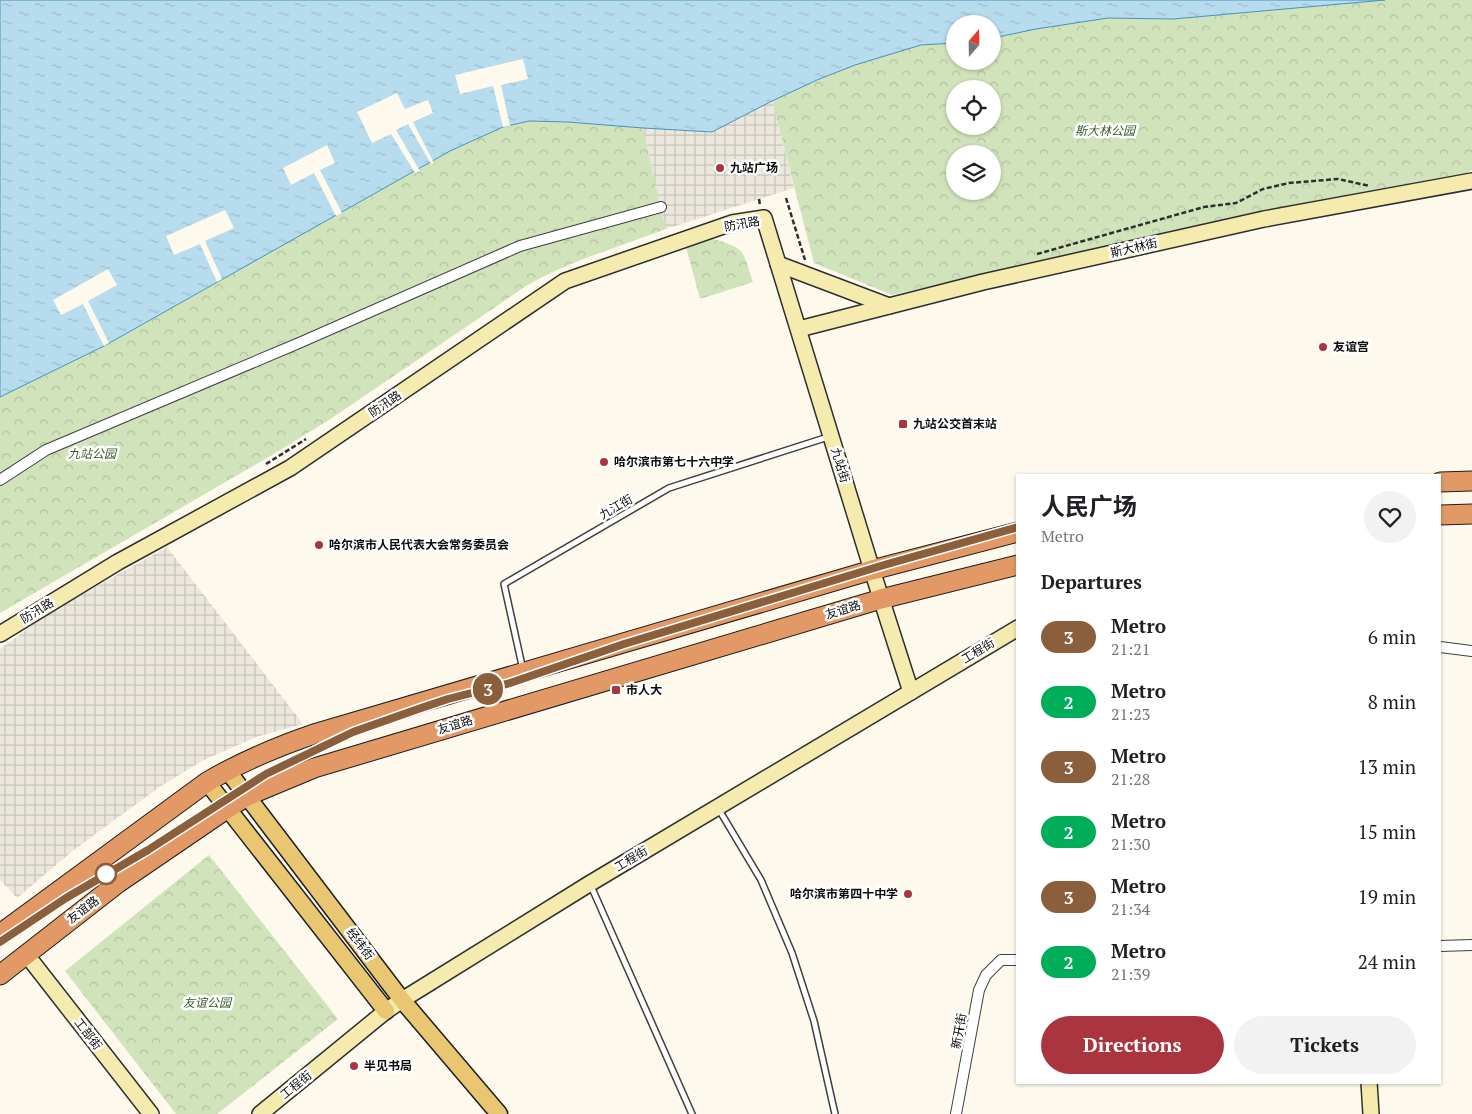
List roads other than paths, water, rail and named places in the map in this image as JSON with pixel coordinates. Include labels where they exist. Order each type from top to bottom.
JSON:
[{"type":"highway","points":[[1441,482],[1472,481]]},
{"type":"highway","points":[[1441,515],[1472,514]]},
{"type":"highway","points":[[0,934],[207,782],[227,770],[276,747],[317,733],[872,570],[1016,533]]},
{"type":"highway","name":"友谊路","points":[[0,975],[118,883],[228,808],[247,796],[314,768],[881,598],[1016,565]]},
{"type":"main road","name":"经纬街","points":[[227,770],[402,1000],[499,1114]]},
{"type":"main road","name":"经纬街","points":[[207,782],[386,1011]]},
{"type":"street","name":"斯大林街","points":[[798,330],[983,282],[1264,219],[1472,181]]},
{"type":"street","points":[[0,480],[46,450],[299,343],[520,246],[661,207]]},
{"type":"street","name":"防汛路","points":[[0,634],[118,562],[290,468],[566,281],[732,223],[764,218],[770,238]]},
{"type":"street","name":"九站街","points":[[770,238],[911,692]]},
{"type":"street","points":[[778,264],[889,306]]},
{"type":"street","name":"工程街","points":[[260,1114],[402,1000],[589,884],[1016,629]]},
{"type":"street","points":[[1441,647],[1472,651]]},
{"type":"street","points":[[1441,946],[1472,945]]},
{"type":"street","name":"工部街","points":[[26,954],[151,1114]]},
{"type":"street","name":"新开街","points":[[956,1114],[979,990],[986,975],[1001,960],[1016,960]]},
{"type":"street","points":[[1369,1084],[1371,1114]]},
{"type":"lane","name":"九江街","points":[[523,672],[504,584],[669,488],[831,436]]},
{"type":"lane","points":[[718,807],[761,880],[792,953],[814,1021],[835,1114]]},
{"type":"lane","points":[[589,884],[692,1114]]},
{"type":"water","points":[[0,0],[1385,0],[1173,19],[1108,18],[1001,36],[1001,15],[946,15],[946,44],[921,45],[855,65],[772,101],[712,132],[529,121],[503,127],[450,151],[104,346],[0,397]]},
{"type":"metro line","name":"3","points":[[0,942],[66,898],[148,850],[266,774],[353,732],[448,699],[510,683],[624,644],[884,565],[1016,528]]},
{"type":"place","name":"九站广场","points":[[720,168]]},
{"type":"place","name":"友谊宫","points":[[1323,347]]},
{"type":"place","name":"九站公交首末站","points":[[903,424]]},
{"type":"place","name":"哈尔滨市第七十六中学","points":[[604,462]]},
{"type":"place","name":"哈尔滨市人民代表大会常务委员会","points":[[319,545]]},
{"type":"place","name":"市人大","points":[[616,690]]},
{"type":"place","name":"哈尔滨市第四十中学","points":[[908,894]]},
{"type":"place","name":"半见书局","points":[[354,1066]]},
{"type":"park label","name":"斯大林公园","points":[[1105,131]]},
{"type":"park label","name":"九站公园","points":[[92,454]]},
{"type":"park label","name":"友谊公园","points":[[207,1003]]}]
